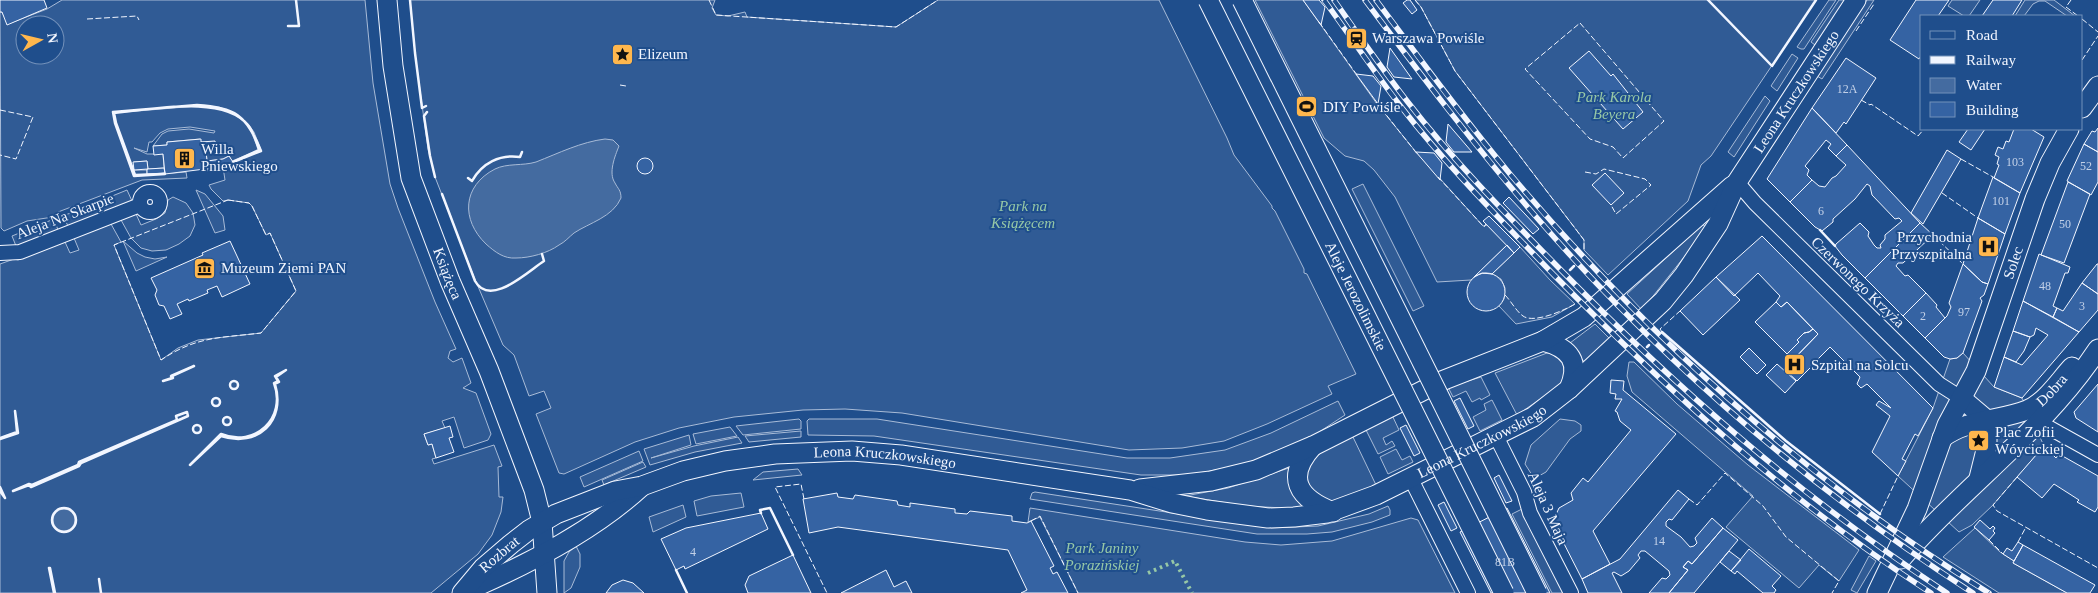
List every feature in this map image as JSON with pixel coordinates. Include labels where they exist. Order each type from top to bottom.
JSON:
[{"type":"street","name":"Książęca","points":[[387,0],[394,72],[411,178],[444,265],[496,388],[534,490],[544,538],[547,593]]},
{"type":"street","name":"Aleje Jerozolimskie","points":[[1208,0],[1504,593]]},
{"type":"street","name":"Aleje Jerozolimskie","points":[[1242,0],[1537,593]]},
{"type":"street","name":"Leona Kruczkowskiego","points":[[544,538],[566,510],[615,491],[642,486],[683,471],[743,458],[792,452],[852,451],[911,457],[1130,490],[1172,503],[1261,517],[1294,517],[1333,512],[1376,495],[1533,417],[1569,389],[1654,309],[1684,275],[1718,224],[1737,182],[1856,0]]},
{"type":"street","points":[[2083,107],[2098,86]]},
{"type":"street","name":"Solec","points":[[1961,398],[1976,371],[2042,183],[2068,130]]},
{"type":"street","name":"Leona Kruczkowskiego","points":[[1130,490],[1190,484],[1233,477],[1256,470],[1314,445],[1444,380],[1543,341],[1584,317],[1737,182]]},
{"type":"street","name":"Czerwonego Krzyża","points":[[1737,182],[1755,203],[1939,384],[1961,398]]},
{"type":"street","name":"Aleja Na Skarpie","points":[[0,253],[20,252],[140,205]]},
{"type":"street","points":[[1543,341],[1555,344],[1570,356],[1575,364],[1575,373],[1569,389]]},
{"type":"street","name":"Dobra","points":[[1992,418],[2027,410],[2036,405],[2075,364],[2098,349]]},
{"type":"street","name":"Dobra","points":[[2039,422],[2068,391],[2098,349]]},
{"type":"street","points":[[1881,585],[1917,509],[1942,438],[1961,398],[1992,418]]},
{"type":"street","points":[[1979,479],[1992,418]]},
{"type":"street","points":[[1942,438],[1959,428],[1992,418],[2039,422],[2098,455]]},
{"type":"street","points":[[1881,585],[1925,531],[2039,422]]},
{"type":"street","name":"Aleja 3 Maja","points":[[1496,436],[1524,492],[1530,513],[1570,593]]},
{"type":"street","points":[[1314,445],[1301,460],[1299,469],[1300,485],[1303,493],[1316,505],[1333,512]]},
{"type":"street","points":[[1411,479],[1468,593]]},
{"type":"street","name":"Leona Kruczkowskiego","points":[[544,538],[620,506],[642,486]]},
{"type":"street","points":[[1926,486],[1930,495],[1937,500],[1954,502]]},
{"type":"street","name":"Rozbrat","points":[[462,593],[483,568],[511,544],[544,538]]},
{"type":"street","name":"Rozbrat","points":[[462,593],[506,574],[544,538]]},
{"type":"shaded area","points":[[62,0],[365,0],[373,83],[390,184],[435,302],[456,349],[450,351],[448,358],[453,362],[462,358],[471,383],[463,388],[476,393],[491,434],[488,440],[464,448],[454,417],[442,421],[445,428],[424,434],[428,445],[432,444],[436,458],[432,459],[434,464],[494,445],[502,466],[498,467],[499,497],[503,497],[501,512],[492,535],[478,554],[431,593],[0,593],[0,264],[14,259],[18,260],[65,242],[70,253],[79,250],[74,238],[111,224],[121,242],[114,245],[161,360],[178,348],[198,340],[261,333],[296,291],[270,233],[266,235],[252,206],[249,203],[223,201],[209,185],[225,180],[223,167],[261,150],[254,132],[248,124],[235,113],[219,107],[197,105],[113,113],[116,124],[114,113],[197,106],[218,108],[234,114],[248,125],[259,150],[232,161],[229,156],[223,159],[207,161],[206,151],[216,150],[215,142],[201,142],[200,139],[167,142],[167,145],[153,146],[162,134],[168,131],[189,129],[214,133],[215,131],[190,127],[168,129],[160,133],[152,142],[149,142],[147,152],[134,148],[147,154],[163,154],[164,168],[148,169],[147,161],[134,162],[134,170],[147,170],[147,174],[135,175],[117,127],[134,176],[186,172],[187,178],[142,180],[58,212],[53,217],[27,221],[4,231],[1,228],[0,12],[2,12],[8,24],[15,21],[15,65],[65,65],[65,15],[31,15]]},
{"type":"shaded area","name":"Park na Książęcem","points":[[410,0],[715,0],[712,8],[716,15],[728,16],[745,12],[747,17],[896,27],[938,0],[1159,0],[1234,155],[1275,211],[1304,269],[1304,273],[1307,274],[1356,374],[1328,386],[1332,394],[1267,424],[1224,441],[1182,448],[1129,450],[902,413],[845,409],[803,410],[734,417],[679,428],[635,442],[564,474],[559,473],[536,414],[551,408],[544,391],[529,396],[514,355],[503,345],[435,177],[428,149]]},
{"type":"shaded area","points":[[1255,0],[1303,0],[1377,104],[1416,152],[1483,226],[1487,225],[1507,245],[1471,280],[1437,282],[1395,197],[1374,170],[1364,161],[1345,156],[1324,138]]},
{"type":"shaded area","name":"Park Karola Beyera","points":[[1415,0],[1816,0],[1711,156],[1701,165],[1688,201],[1608,275],[1584,250],[1584,240],[1455,71],[1421,7]]},
{"type":"shaded area","points":[[1829,0],[1836,0],[1804,49],[1797,47]]},
{"type":"shaded area","points":[[1839,0],[1845,0],[1815,45],[1811,42]]},
{"type":"shaded area","points":[[1867,0],[1874,0],[1822,79],[1817,76]]},
{"type":"shaded area","points":[[1952,0],[1980,0],[1970,15],[1962,15],[1948,6]]},
{"type":"shaded area","points":[[2025,0],[2054,0],[2074,15],[2066,15],[2045,1],[2039,1],[2033,4],[2025,15],[2016,15]]},
{"type":"shaded area","points":[[1792,54],[1798,58],[1777,91],[1771,86]]},
{"type":"shaded area","points":[[1765,96],[1770,101],[1734,157],[1728,152]]},
{"type":"shaded area","points":[[1363,184],[1424,306],[1413,311],[1352,189]]},
{"type":"shaded area","points":[[127,190],[132,201],[68,226],[63,216]]},
{"type":"shaded area","points":[[196,190],[205,194],[223,216],[225,230],[215,233]]},
{"type":"shaded area","points":[[173,197],[186,203],[193,213],[195,225],[190,236],[166,250],[152,251],[141,248],[131,238],[121,220],[136,214],[141,225],[156,219],[165,213],[168,200]]},
{"type":"shaded area","points":[[54,219],[58,230],[16,246],[12,236]]},
{"type":"shaded area","points":[[1702,225],[1705,228],[1692,247],[1642,310],[1627,294]]},
{"type":"shaded area","points":[[123,241],[145,257],[155,259],[167,257],[136,271]]},
{"type":"shaded area","points":[[1520,247],[1575,304],[1552,317],[1516,324],[1499,306],[1504,299],[1505,288],[1501,279],[1492,274]]},
{"type":"shaded area","points":[[1595,324],[1610,339],[1584,362],[1570,343]]},
{"type":"shaded area","points":[[1547,353],[1552,353],[1566,359],[1565,382],[1517,415],[1495,373]]},
{"type":"shaded area","name":"Plac Zofii Wóycickiej","points":[[1963,353],[1994,387],[2022,398],[2044,446],[1993,505],[1972,525],[1959,532],[1898,476],[1933,408],[1950,359],[1957,358]]},
{"type":"shaded area","points":[[1629,362],[1634,362],[1677,404],[1748,465],[1859,550],[1839,581],[1819,565],[1799,588],[1726,527],[1753,496],[1632,392],[1627,376]]},
{"type":"shaded area","points":[[1481,377],[1490,395],[1481,400],[1480,398],[1472,402],[1466,391],[1453,397],[1448,387]]},
{"type":"shaded area","points":[[1492,400],[1502,420],[1480,431],[1473,417],[1486,410],[1484,404]]},
{"type":"shaded area","points":[[1338,401],[1345,415],[1313,436],[1273,454],[1237,466],[1188,475],[1141,475],[874,436],[808,435],[807,421],[809,419],[877,419],[1127,458],[1170,458],[1225,450],[1271,433]]},
{"type":"shaded area","points":[[1392,415],[1399,430],[1383,438],[1386,445],[1392,441],[1395,446],[1378,454],[1365,428]]},
{"type":"shaded area","points":[[799,419],[801,421],[801,429],[743,435],[736,426]]},
{"type":"shaded area","points":[[1560,419],[1575,421],[1581,425],[1581,431],[1570,439],[1546,472],[1537,477],[1532,475],[1525,464],[1531,445]]},
{"type":"shaded area","points":[[730,427],[737,436],[696,444],[693,434]]},
{"type":"shaded area","points":[[801,431],[801,437],[749,442],[745,436]]},
{"type":"shaded area","points":[[689,435],[691,445],[651,458],[694,446],[738,437],[742,443],[695,452],[650,465],[644,449]]},
{"type":"shaded area","points":[[1352,435],[1376,485],[1336,501],[1328,501],[1310,490],[1306,475],[1314,456]]},
{"type":"shaded area","points":[[1396,449],[1402,460],[1410,456],[1413,462],[1388,474],[1380,457]]},
{"type":"shaded area","points":[[639,451],[643,461],[584,487],[580,477]]},
{"type":"shaded area","points":[[643,462],[646,467],[604,485],[602,480]]},
{"type":"shaded area","points":[[1292,467],[1305,507],[1245,506],[1185,496],[1228,488]]},
{"type":"shaded area","points":[[798,469],[802,475],[753,480],[763,472]]},
{"type":"shaded area","points":[[741,493],[744,507],[697,516],[694,501],[711,496]]},
{"type":"shaded area","points":[[1032,493],[1271,528],[1318,526],[1369,514],[1388,506],[1390,515],[1372,522],[1332,532],[1257,534],[1030,499]]},
{"type":"shaded area","points":[[683,505],[686,517],[653,532],[649,517]]},
{"type":"shaded area","name":"Park Janiny Porazińskiej","points":[[1030,508],[1245,542],[1281,545],[1332,541],[1411,518],[1418,520],[1455,593],[1078,593],[1040,517],[1028,522]]},
{"type":"shaded area","points":[[1524,508],[1566,593],[1552,593],[1512,514]]},
{"type":"shaded area","points":[[1975,528],[2000,552],[2014,561],[2013,563],[2067,593],[1999,593],[1943,557]]},
{"type":"shaded area","points":[[576,546],[580,554],[580,567],[571,588],[564,593],[564,561],[569,552]]},
{"type":"shaded area","points":[[1869,556],[1876,561],[1857,593],[1851,590]]},
{"type":"water","points":[[605,139],[613,140],[619,146],[612,174],[620,191],[621,198],[607,215],[574,233],[555,248],[539,255],[527,257],[512,258],[504,256],[489,247],[478,235],[472,225],[469,204],[471,194],[484,176],[500,167],[536,162],[579,145]]},
{"type":"water","points":[[64,509],[72,512],[75,520],[72,528],[64,531],[56,528],[53,520],[56,512]]},
{"type":"building","points":[[0,0],[44,0],[47,8],[31,15],[15,15],[15,22],[7,25],[2,12],[0,12]]},
{"type":"building","points":[[1303,0],[1319,0],[1325,7],[1321,25]]},
{"type":"building","points":[[1410,0],[1417,10],[1412,14],[1403,3]]},
{"type":"building","points":[[1916,0],[1949,0],[1939,15],[1920,15],[1919,59],[1890,40]]},
{"type":"building","points":[[1993,0],[2022,0],[2013,15],[1983,15]]},
{"type":"building","points":[[1390,48],[1412,79],[1394,77],[1387,67]]},
{"type":"building","points":[[1589,51],[1611,76],[1613,74],[1643,112],[1623,129],[1569,68]]},
{"type":"building","points":[[1846,58],[1876,78],[1846,124],[1844,122],[1836,133],[1812,108]]},
{"type":"building","points":[[1356,74],[1373,76],[1381,86],[1378,104]]},
{"type":"building","points":[[1812,108],[1847,145],[1836,156],[1828,148],[1831,144],[1826,140],[1805,166],[1809,170],[1807,175],[1812,180],[1790,202],[1767,179]]},
{"type":"building","points":[[1448,124],[1472,152],[1454,152],[1446,142]]},
{"type":"building","points":[[2098,128],[2098,152],[2084,144],[2092,131],[2095,132]]},
{"type":"building","points":[[1967,130],[1984,130],[1971,150],[1959,142]]},
{"type":"building","points":[[2014,130],[2033,130],[2044,137],[2020,193],[1994,178],[1999,165],[1997,164],[1999,157],[1995,155],[1998,147],[2003,149],[2006,141],[2009,142]]},
{"type":"building","name":"Willa Pniewskiego","points":[[201,139],[201,142],[215,141],[216,150],[206,151],[208,171],[205,169],[165,174],[163,154],[154,155],[153,146],[167,145],[167,142]]},
{"type":"building","points":[[2084,144],[2098,152],[2098,182],[2091,195],[2067,181]]},
{"type":"building","points":[[1847,145],[1920,223],[1865,278],[1842,255],[1835,246],[1836,244],[1860,223],[1869,232],[1868,236],[1874,245],[1877,248],[1881,248],[1880,245],[1885,239],[1885,235],[1902,221],[1899,218],[1895,219],[1872,195],[1870,186],[1867,184],[1855,199],[1833,219],[1833,222],[1822,231],[1815,227],[1790,202],[1812,180],[1819,186],[1825,187],[1836,176],[1846,165],[1836,156]]},
{"type":"building","points":[[1947,150],[1961,159],[1923,224],[1911,213]]},
{"type":"building","points":[[1416,152],[1434,153],[1442,163],[1440,180]]},
{"type":"building","points":[[229,156],[233,162],[208,171],[207,161],[223,159]]},
{"type":"building","points":[[645,158],[653,166],[645,174],[637,166]]},
{"type":"building","points":[[147,161],[148,169],[134,170],[133,162]]},
{"type":"building","points":[[164,168],[165,173],[147,174],[147,169]]},
{"type":"building","points":[[1605,173],[1624,193],[1611,205],[1592,185]]},
{"type":"building","points":[[1993,177],[2020,193],[2005,234],[1978,218]]},
{"type":"building","points":[[2068,182],[2090,194],[2064,263],[2041,255]]},
{"type":"building","points":[[1509,197],[1539,229],[1533,234],[1503,203]]},
{"type":"building","points":[[1489,216],[1520,247],[1514,253],[1483,221]]},
{"type":"building","points":[[1978,218],[2005,234],[1988,284],[1982,282],[1963,264]]},
{"type":"building","points":[[1920,223],[1933,235],[1903,263],[1898,263],[1896,266],[1926,293],[1903,316],[1865,278]]},
{"type":"building","points":[[1762,236],[1933,408],[1918,436],[1915,434],[1902,459],[1906,461],[1898,476],[1872,452],[1890,416],[1876,405],[1879,401],[1891,408],[1867,384],[1861,388],[1857,384],[1860,377],[1830,347],[1818,359],[1820,364],[1815,369],[1810,368],[1797,381],[1784,369],[1818,334],[1787,302],[1781,307],[1776,302],[1780,296],[1758,273],[1734,296],[1716,277]]},
{"type":"building","points":[[230,241],[250,284],[222,297],[217,286],[207,290],[208,293],[177,304],[182,314],[170,319],[164,306],[159,305],[155,295],[157,290],[151,278]]},
{"type":"building","points":[[1507,245],[1514,253],[1492,274],[1482,273],[1474,277]]},
{"type":"building","points":[[2039,254],[2070,267],[2068,273],[2065,273],[2053,306],[2057,308],[2053,317],[2023,301]]},
{"type":"building","points":[[1963,264],[1982,282],[1988,284],[1984,295],[1980,298],[1982,301],[1963,353],[1957,358],[1950,359],[1944,357],[1925,338],[1947,316],[1951,307],[1949,303]]},
{"type":"building","points":[[2098,264],[2098,294],[2082,283]]},
{"type":"building","points":[[1486,273],[1500,278],[1505,292],[1500,306],[1486,311],[1472,306],[1467,292],[1472,278]]},
{"type":"building","points":[[1716,277],[1740,300],[1703,335],[1680,311]]},
{"type":"building","points":[[2082,283],[2098,294],[2098,310],[2079,332],[2053,317],[2057,308],[2063,311]]},
{"type":"building","points":[[1926,293],[1945,318],[1925,338],[1903,316]]},
{"type":"building","points":[[2023,301],[2079,332],[2022,398],[1994,387],[2004,357],[2022,365],[2048,335],[2036,328],[2034,335],[2030,337],[2013,331]]},
{"type":"building","points":[[1776,302],[1781,307],[1787,302],[1813,329],[1804,333],[1797,340],[1799,342],[1787,354],[1755,322]]},
{"type":"building","points":[[1813,329],[1818,334],[1793,360],[1787,354],[1799,342],[1797,340],[1804,333]]},
{"type":"building","points":[[2013,331],[2030,337],[2024,351],[2016,362],[2004,357]]},
{"type":"building","points":[[1749,348],[1766,365],[1757,374],[1740,357]]},
{"type":"building","points":[[1777,364],[1796,381],[1785,393],[1766,375]]},
{"type":"building","points":[[1611,380],[1624,381],[1623,390],[1676,434],[1593,531],[1610,564],[1582,579],[1556,528],[1554,519],[1559,508],[1573,500],[1571,493],[1583,478],[1588,482],[1631,430],[1620,421],[1615,411],[1622,399],[1615,399],[1616,394],[1610,393]]},
{"type":"building","points":[[2098,384],[2098,432],[2076,418],[2074,412]]},
{"type":"building","points":[[1460,398],[1474,426],[1468,429],[1454,401]]},
{"type":"building","points":[[1406,425],[1420,453],[1414,456],[1400,428]]},
{"type":"building","points":[[450,426],[453,437],[449,438],[454,452],[436,458],[432,444],[428,445],[424,434]]},
{"type":"building","points":[[2044,446],[2056,458],[2059,454],[2098,476],[2098,507],[2095,512],[2077,502],[2079,500],[2054,484],[2042,498],[2017,477]]},
{"type":"building","points":[[1499,475],[1512,501],[1506,503],[1494,478]]},
{"type":"building","points":[[1678,490],[1689,499],[1672,520],[1669,519],[1666,522],[1666,526],[1681,537],[1690,547],[1697,543],[1695,538],[1712,518],[1723,528],[1692,564],[1688,561],[1683,567],[1688,570],[1669,593],[1649,593],[1662,578],[1666,579],[1670,575],[1669,571],[1645,551],[1641,551],[1638,555],[1640,558],[1629,571],[1621,576],[1614,572],[1612,573],[1622,593],[1588,593],[1582,579],[1620,559]]},
{"type":"building","points":[[837,493],[838,497],[853,499],[855,495],[897,501],[898,505],[910,507],[910,503],[955,509],[955,513],[967,514],[970,511],[1012,516],[1012,521],[1027,523],[1031,521],[1054,566],[1050,568],[1053,574],[1057,572],[1068,593],[1021,593],[1027,590],[1008,550],[838,527],[809,533],[803,499]]},
{"type":"building","points":[[1444,502],[1457,528],[1451,531],[1438,505]]},
{"type":"building","points":[[1507,508],[1550,593],[1491,593],[1460,532]]},
{"type":"building","points":[[761,513],[768,529],[685,569],[684,566],[676,570],[661,539],[686,528]]},
{"type":"building","points":[[1980,520],[1990,529],[1993,526],[1995,528],[1993,531],[1995,533],[1989,540],[1974,527]]},
{"type":"building","points":[[1723,528],[1738,540],[1694,593],[1669,593],[1688,570],[1683,567],[1688,561],[1692,564]]},
{"type":"building","points":[[2018,542],[2023,545],[2014,561],[2003,554],[2007,548],[2012,551]]},
{"type":"building","points":[[2023,545],[2095,585],[2090,593],[2067,593],[2013,563]]},
{"type":"building","points":[[1749,549],[1781,576],[1772,586],[1776,590],[1774,593],[1763,593],[1737,571],[1735,574],[1731,571]]},
{"type":"building","points":[[1729,551],[1741,560],[1731,571],[1720,562]]},
{"type":"building","points":[[793,555],[811,593],[748,593],[745,585],[749,576]]},
{"type":"building","points":[[886,570],[894,587],[906,581],[912,593],[841,593]]},
{"type":"building","points":[[623,580],[633,583],[644,593],[606,593],[612,585]]},
{"type":"railway","points":[[1324,0],[1392,95],[1456,172],[1552,273],[1640,360],[1732,444],[1780,483],[1829,522],[1931,593]]},
{"type":"railway","points":[[1334,0],[1398,89],[1442,144],[1555,264],[1647,355],[1694,398],[1791,480],[1841,519],[1947,593]]},
{"type":"railway","points":[[1365,0],[1515,193],[1636,324],[1688,374],[1797,467],[1854,511],[1973,593]]},
{"type":"railway","points":[[1376,0],[1510,174],[1617,292],[1674,349],[1733,403],[1857,503],[1922,550],[1989,593]]},
{"type":"hedge","points":[[1148,573],[1175,561],[1192,593]]},
{"type":"fence","points":[[709,0],[716,15],[896,27],[938,0]]},
{"type":"fence","points":[[1415,0],[1421,7],[1455,71],[1584,240],[1584,250]]},
{"type":"fence","points":[[2071,0],[2066,7],[2077,15]]},
{"type":"fence","points":[[1856,31],[1874,4]]},
{"type":"fence","points":[[87,19],[137,16],[139,20]]},
{"type":"fence","points":[[2083,20],[2098,32]]},
{"type":"fence","points":[[1319,22],[1357,75]]},
{"type":"fence","points":[[1580,23],[1664,121],[1623,158],[1613,147],[1590,139],[1525,69],[1580,23]]},
{"type":"fence","points":[[2083,58],[2098,36]]},
{"type":"fence","points":[[620,85],[626,86]]},
{"type":"fence","points":[[1861,100],[1871,104],[1918,136],[1923,130]]},
{"type":"fence","points":[[1376,102],[1418,155]]},
{"type":"fence","points":[[0,110],[33,117],[16,159],[0,155]]},
{"type":"fence","points":[[1961,159],[1993,177]]},
{"type":"fence","points":[[1585,172],[1596,174],[1604,169],[1645,179],[1651,185],[1616,214],[1611,205]]},
{"type":"fence","points":[[1438,177],[1484,227],[1486,224]]},
{"type":"fence","points":[[1942,193],[1978,218]]},
{"type":"fence","points":[[228,200],[249,203],[252,206],[266,235],[270,233],[296,291],[261,333],[209,339],[186,346],[161,360],[114,245],[228,200]]},
{"type":"fence","points":[[1933,235],[1963,264]]},
{"type":"fence","points":[[1505,295],[1520,314],[1528,318],[1549,315],[1575,304]]},
{"type":"fence","points":[[1662,332],[1660,329],[1680,311]]},
{"type":"fence","points":[[1689,499],[1697,505],[1725,473],[1763,506],[1786,537],[1839,581],[1832,593]]},
{"type":"fence","points":[[1880,514],[1898,476]]},
{"type":"fence","points":[[2017,477],[1993,505],[1997,511],[2098,568]]},
{"type":"fence","points":[[804,499],[801,484],[775,487],[827,593]]},
{"type":"fence","points":[[1031,521],[1040,516],[1078,593]]},
{"type":"fence","points":[[2018,542],[2026,527]]},
{"type":"fence","points":[[1989,540],[2003,554]]},
{"type":"wall","points":[[288,26],[299,26],[296,0]]},
{"type":"wall","points":[[410,0],[422,108],[426,106]]},
{"type":"wall","points":[[1708,0],[1772,66],[1816,0]]},
{"type":"wall","points":[[197,105],[113,112],[115,123],[134,176],[165,174],[135,175],[114,113],[147,109],[166,107],[185,106],[204,107],[222,110],[237,115],[248,125],[255,137],[259,150],[233,162],[261,151],[256,139],[250,129],[244,121],[238,115],[221,108],[197,105]]},
{"type":"wall","points":[[427,112],[424,116],[435,177]]},
{"type":"wall","points":[[468,178],[472,181],[481,169],[492,161],[505,157],[520,157],[522,152]]},
{"type":"wall","points":[[442,194],[475,281],[482,288],[490,291],[509,285],[544,261],[542,254]]},
{"type":"wall","points":[[1820,230],[1835,246]]},
{"type":"wall","points":[[1570,270],[1574,266]]},
{"type":"wall","points":[[1662,332],[1786,441],[1880,514]]},
{"type":"wall","points":[[194,366],[172,376],[173,378],[163,381],[172,378],[171,376],[194,366]]},
{"type":"wall","points":[[286,370],[275,376],[278,381],[274,383],[277,396],[276,408],[272,418],[265,427],[245,437],[221,434],[190,465],[221,436],[234,439],[247,438],[257,435],[266,428],[273,420],[276,409],[277,397],[275,384],[279,382],[276,377],[286,370]]},
{"type":"wall","points":[[234,381],[238,385],[234,389],[230,385],[234,381]]},
{"type":"wall","points":[[216,398],[220,402],[216,406],[212,402],[216,398]]},
{"type":"wall","points":[[0,438],[17,432],[15,411],[18,433],[0,439]]},
{"type":"wall","points":[[187,412],[188,416],[81,463],[79,466],[31,487],[29,485],[13,491],[78,465],[79,462],[177,420],[176,416],[187,412]]},
{"type":"wall","points":[[227,417],[231,421],[227,425],[223,421],[227,417]]},
{"type":"wall","points":[[197,425],[201,429],[197,433],[193,429],[197,425]]},
{"type":"wall","points":[[0,487],[5,498],[0,491]]},
{"type":"wall","points":[[64,508],[72,512],[76,520],[72,528],[64,532],[56,528],[52,520],[56,512],[64,508]]},
{"type":"wall","points":[[761,513],[760,510],[770,508],[793,555]]},
{"type":"wall","points":[[54,593],[49,568],[55,593]]},
{"type":"wall","points":[[676,570],[687,593]]},
{"type":"wall","points":[[99,579],[101,593]]},
{"type":"place","name":"Warszawa Powiśle","points":[[1356,38]]},
{"type":"place","name":"Elizeum","points":[[622,54]]},
{"type":"place","name":"DIY Powiśle","points":[[1307,107]]},
{"type":"place","name":"Willa Pniewskiego","points":[[185,158]]},
{"type":"place","name":"Przychodnia Przyszpitalna","points":[[1988,246]]},
{"type":"place","name":"Muzeum Ziemi PAN","points":[[205,268]]},
{"type":"place","name":"Szpital na Solcu","points":[[1795,365]]},
{"type":"place","name":"Plac Zofii Wóycickiej","points":[[1979,441]]}]
